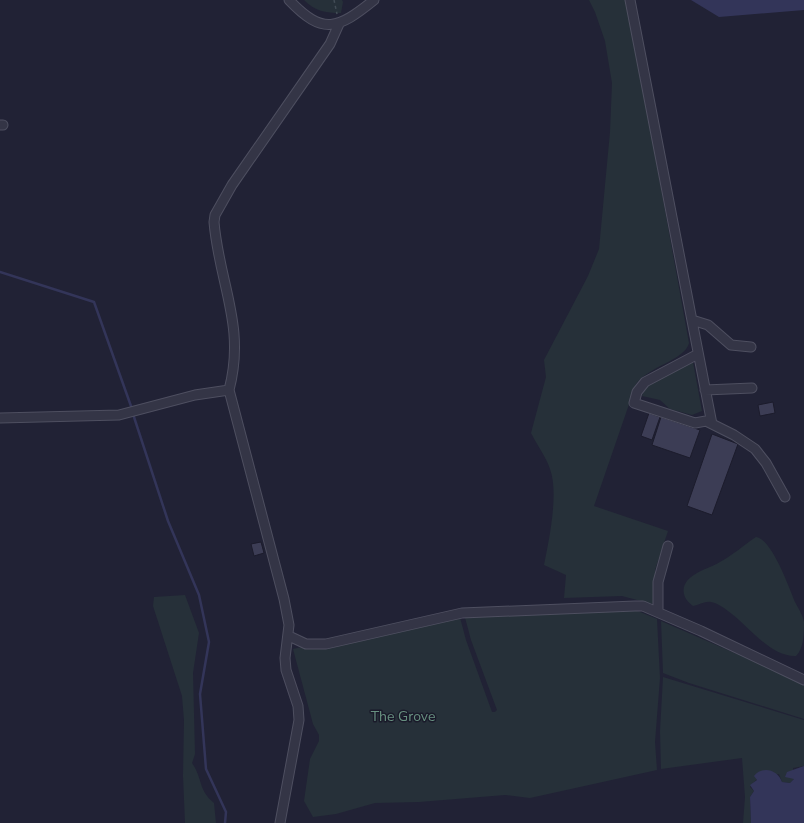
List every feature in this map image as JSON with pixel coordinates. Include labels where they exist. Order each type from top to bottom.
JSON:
[{"type":"lane","points":[[289,0],[316,22],[330,25],[339,24],[359,12],[374,0]]},
{"type":"lane","points":[[630,0],[712,424]]},
{"type":"lane","points":[[280,823],[299,720],[298,706],[286,670],[285,658],[289,636],[289,625],[284,600],[229,390],[235,362],[235,338],[230,305],[214,230],[215,215],[232,185],[330,44],[339,24]]},
{"type":"lane","points":[[692,320],[708,325],[731,345],[752,347]]},
{"type":"lane","points":[[698,354],[645,382],[637,392],[634,403],[695,423],[706,421],[734,435],[755,449],[766,463],[786,498]]},
{"type":"lane","points":[[706,390],[752,388]]},
{"type":"lane","points":[[0,418],[112,415],[138,410],[195,395],[229,390]]},
{"type":"lane","points":[[658,612],[658,582],[668,546]]},
{"type":"lane","points":[[289,636],[306,644],[326,644],[462,613],[643,606],[804,680]]},
{"type":"path","points":[[334,0],[339,24]]},
{"type":"green space","points":[[304,0],[342,0],[341,13],[321,11],[312,7]]},
{"type":"green space","points":[[589,0],[627,0],[689,343],[681,354],[649,372],[636,384],[594,506],[668,531],[655,570],[656,601],[652,604],[622,596],[564,598],[566,575],[544,565],[552,517],[554,491],[553,479],[546,460],[531,433],[546,377],[544,360],[588,276],[599,249],[610,132],[612,83],[605,41],[595,12]]},
{"type":"green space","points":[[691,360],[693,362],[702,411],[692,415],[670,409],[660,400],[642,396],[645,386]]},
{"type":"green space","points":[[756,537],[768,546],[774,555],[803,617],[803,640],[801,649],[796,656],[786,655],[768,646],[736,617],[720,605],[709,602],[693,606],[687,601],[684,594],[686,582],[691,577],[725,559]]},
{"type":"green space","points":[[185,595],[199,633],[193,673],[195,754],[192,763],[198,774],[205,794],[214,803],[216,823],[185,823],[183,776],[184,720],[182,696],[153,606],[154,597]]},
{"type":"green space","name":"The Grove","points":[[621,604],[657,619],[660,678],[655,742],[657,770],[530,798],[505,795],[419,802],[375,803],[336,814],[313,817],[304,801],[310,759],[319,741],[319,735],[313,724],[293,649],[458,610],[466,640],[492,712],[495,712],[497,710],[471,640],[463,610]]},
{"type":"green space","points":[[661,621],[804,683],[804,719],[689,683],[663,673]]},
{"type":"green space","points":[[663,677],[804,720],[804,766],[793,768],[794,779],[790,783],[782,782],[779,774],[757,779],[750,787],[754,791],[750,797],[751,823],[743,823],[745,797],[742,758],[661,769],[660,731]]},
{"type":"water","points":[[691,0],[804,0],[804,10],[719,17]]},
{"type":"water","points":[[804,766],[804,823],[751,823],[750,797],[754,791],[750,785],[757,780],[754,776],[762,771],[770,770],[777,774],[782,782],[790,783],[794,779],[785,777],[787,772]]},
{"type":"building","points":[[773,402],[775,413],[760,416],[758,405]]},
{"type":"building","points":[[649,413],[660,417],[652,440],[641,436]]},
{"type":"building","points":[[661,417],[700,430],[690,458],[652,445]]},
{"type":"building","points":[[712,434],[738,444],[712,515],[687,506]]},
{"type":"building","points":[[261,542],[264,553],[254,556],[251,544]]},
{"type":"waterway","points":[[0,272],[94,302],[132,409]]},
{"type":"waterway","points":[[133,414],[168,521],[199,595],[209,642],[200,694],[206,769],[226,812],[225,823]]}]
